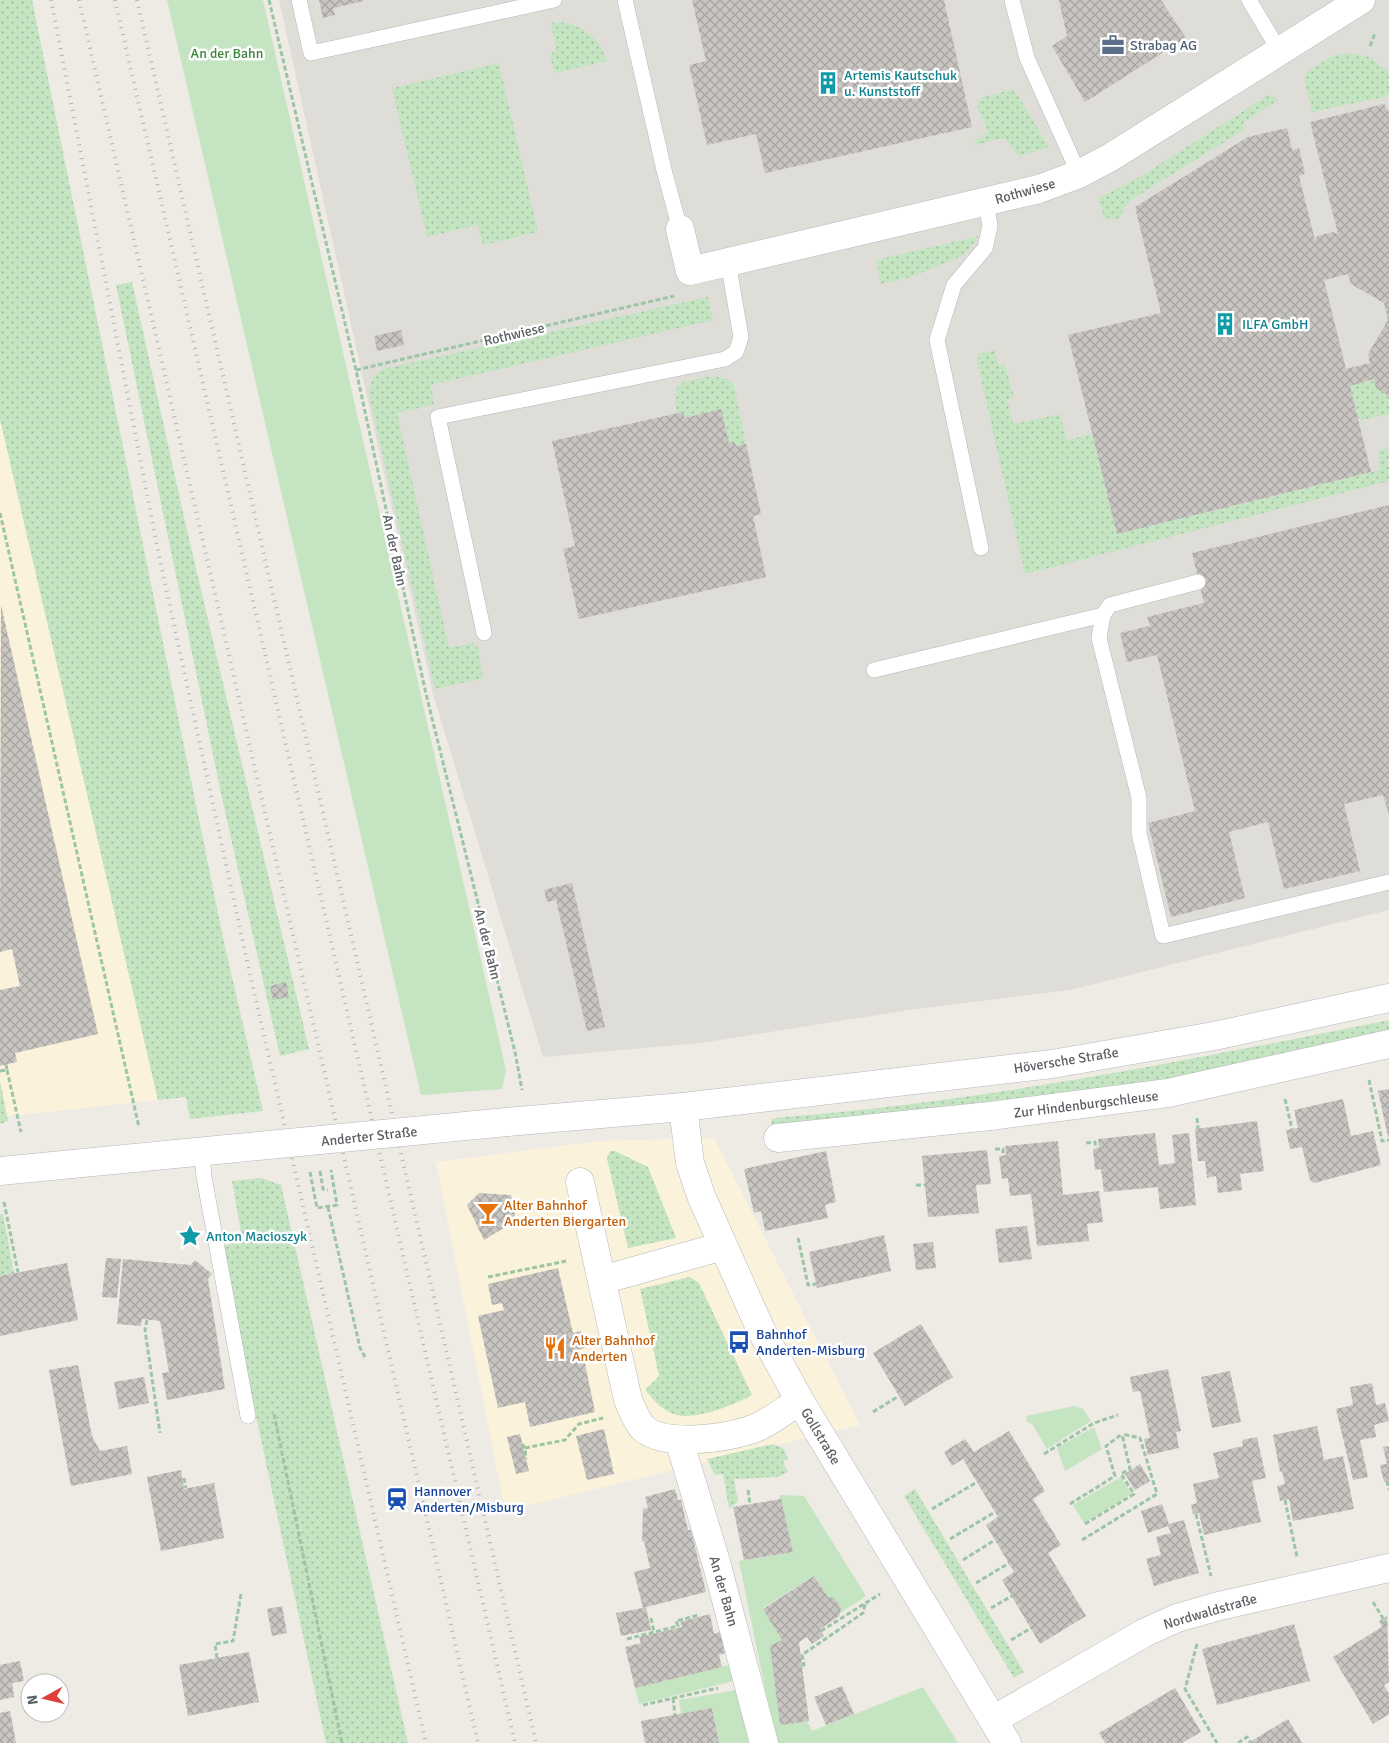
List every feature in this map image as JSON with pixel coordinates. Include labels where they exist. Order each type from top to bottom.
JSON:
[{"type":"street","name":"Rothwiese","points":[[680,229],[690,270],[1039,189],[1079,174],[1111,157],[1360,0]]},
{"type":"street","name":"Höversche Straße","points":[[738,1100],[1052,1064],[1214,1036],[1389,998]]},
{"type":"street","name":"Zur Hindenburgschleuse","points":[[778,1138],[1009,1114],[1168,1093],[1389,1044]]},
{"type":"street","name":"Anderter Straße","points":[[2,1184],[145,1157],[683,1107],[738,1100]]},
{"type":"street","name":"Gollstraße","points":[[683,1107],[690,1163],[723,1246],[760,1330],[800,1401],[1000,1732]]},
{"type":"street","points":[[580,1182],[628,1400],[642,1427],[658,1435],[679,1440],[751,1430],[800,1401]]},
{"type":"street","points":[[602,1280],[723,1246]]},
{"type":"street","name":"An der Bahn","points":[[679,1440],[719,1571],[764,1743]]},
{"type":"street","name":"Nordwaldstraße","points":[[1000,1732],[1144,1633],[1188,1615],[1219,1606],[1317,1593],[1389,1568]]},
{"type":"lane","points":[[299,0],[311,53],[554,0]]},
{"type":"lane","points":[[626,0],[664,170],[680,229]]},
{"type":"lane","points":[[1012,0],[1027,58],[1079,174]]},
{"type":"lane","points":[[1249,0],[1280,52]]},
{"type":"lane","points":[[980,548],[937,340],[954,285],[985,248],[990,226],[986,202]]},
{"type":"lane","points":[[484,633],[438,417],[725,359],[736,352],[741,337],[728,262]]},
{"type":"lane","points":[[1198,582],[1110,605],[1103,615],[1098,638],[1138,798],[1139,833],[1164,936],[1389,882]]},
{"type":"lane","points":[[874,670],[1103,615]]},
{"type":"lane","points":[[214,1150],[204,1177],[248,1416]]},
{"type":"path","name":"An der Bahn","points":[[269,0],[356,370],[426,694],[515,1052],[523,1099]]},
{"type":"path","points":[[1370,46],[1375,34]]},
{"type":"path","name":"Rothwiese","points":[[356,370],[672,298]]},
{"type":"path","points":[[0,513],[145,1157]]},
{"type":"path","points":[[6,1064],[21,1132]]},
{"type":"path","points":[[0,1071],[7,1070]]},
{"type":"path","points":[[1368,1072],[1382,1141],[1389,1140]]},
{"type":"path","points":[[1284,1098],[1292,1129]]},
{"type":"path","points":[[1086,1143],[1095,1142],[1096,1148]]},
{"type":"path","points":[[994,1149],[1003,1148],[1003,1156]]},
{"type":"path","points":[[309,1169],[317,1208],[328,1207],[338,1205],[331,1166]]},
{"type":"path","points":[[319,1168],[324,1189],[328,1190]]},
{"type":"path","points":[[2,1184],[18,1272]]},
{"type":"path","points":[[916,1185],[925,1184]]},
{"type":"path","points":[[328,1207],[360,1348],[365,1357]]},
{"type":"path","points":[[798,1238],[808,1285],[816,1284]]},
{"type":"path","points":[[488,1277],[557,1263]]},
{"type":"path","points":[[147,1320],[145,1330],[160,1433]]},
{"type":"path","points":[[873,1412],[900,1396]]},
{"type":"path","points":[[273,1409],[342,1743]]},
{"type":"path","points":[[1044,1454],[1094,1423],[1118,1415]]},
{"type":"path","points":[[525,1448],[565,1440],[579,1424],[608,1416]]},
{"type":"path","points":[[1070,1504],[1116,1476],[1106,1446],[1122,1434],[1140,1438],[1157,1494],[1082,1540]]},
{"type":"path","points":[[1084,1524],[1134,1494],[1121,1474],[1130,1469],[1122,1434]]},
{"type":"path","points":[[522,1444],[525,1448],[526,1459]]},
{"type":"path","points":[[184,1478],[186,1488]]},
{"type":"path","points":[[1387,1481],[1389,1490]]},
{"type":"path","points":[[932,1509],[977,1482]]},
{"type":"path","points":[[748,1490],[750,1504]]},
{"type":"path","points":[[1285,1500],[1298,1562]]},
{"type":"path","points":[[950,1539],[995,1512]]},
{"type":"path","points":[[1196,1514],[1211,1578]]},
{"type":"path","points":[[963,1560],[995,1540]]},
{"type":"path","points":[[976,1583],[1009,1563]]},
{"type":"path","points":[[217,1658],[215,1644],[233,1641],[241,1594]]},
{"type":"path","points":[[821,1631],[881,1594]]},
{"type":"path","points":[[992,1608],[1012,1596]]},
{"type":"path","points":[[802,1665],[804,1665],[802,1655],[863,1613],[865,1604]]},
{"type":"path","points":[[627,1639],[678,1626],[676,1621],[705,1614]]},
{"type":"path","points":[[1380,1614],[1387,1625]]},
{"type":"path","points":[[1188,1615],[1198,1645],[1185,1689],[1217,1743]]},
{"type":"path","points":[[651,1618],[654,1632]]},
{"type":"path","points":[[1011,1640],[1031,1628]]},
{"type":"path","points":[[643,1705],[726,1687]]},
{"type":"path","points":[[673,1698],[675,1715]]},
{"type":"path","points":[[1238,1743],[1248,1737],[1250,1742]]},
{"type":"shaded area","points":[[279,0],[1389,0],[1389,910],[1070,990],[909,1010],[701,1043],[543,1057],[433,694]]},
{"type":"shaded area","points":[[0,421],[68,713],[158,1100],[0,1117]]},
{"type":"shaded area","points":[[714,1138],[860,1425],[505,1511],[436,1162],[599,1141]]},
{"type":"green space","points":[[0,0],[32,0],[225,947],[263,1111],[190,1119],[186,1097],[158,1100],[0,419]]},
{"type":"green space","name":"An der Bahn","points":[[167,0],[263,0],[506,1070],[502,1089],[421,1095]]},
{"type":"green space","points":[[560,22],[577,27],[590,34],[600,46],[607,61],[555,73],[550,55],[556,49],[551,23]]},
{"type":"green space","points":[[1349,53],[1369,57],[1389,72],[1389,96],[1312,112],[1304,79],[1307,72],[1332,56]]},
{"type":"green space","points":[[499,63],[538,232],[483,245],[478,225],[427,237],[392,88]]},
{"type":"green space","points":[[1014,89],[1049,147],[1019,156],[1004,138],[975,145],[974,142],[988,131],[977,106],[980,98]]},
{"type":"green space","points":[[1268,95],[1278,100],[1243,123],[1244,130],[1129,201],[1119,218],[1113,220],[1104,217],[1098,198],[1140,177]]},
{"type":"green space","points":[[979,236],[964,255],[911,277],[881,284],[876,260]]},
{"type":"green space","points":[[132,282],[186,526],[309,1049],[280,1056],[222,798],[116,285]]},
{"type":"green space","points":[[708,297],[713,320],[431,385],[434,405],[397,413],[449,648],[473,643],[478,648],[483,678],[435,689],[369,394],[372,380],[376,374],[383,369]]},
{"type":"green space","points":[[995,350],[998,365],[1005,364],[1014,397],[1007,400],[1013,424],[1060,414],[1067,440],[1092,434],[1117,534],[1380,470],[1378,451],[1387,447],[1389,481],[1025,574],[977,361],[979,354]]},
{"type":"green space","points":[[712,376],[728,379],[734,385],[746,444],[736,446],[729,443],[721,410],[685,418],[683,412],[677,413],[675,402],[678,387],[687,381]]},
{"type":"green space","points":[[1374,379],[1377,388],[1389,396],[1389,414],[1362,420],[1358,418],[1350,386]]},
{"type":"green space","points":[[1389,1020],[1389,1032],[1185,1076],[1106,1089],[771,1125],[772,1119],[784,1117],[936,1101],[1088,1078]]},
{"type":"green space","points":[[0,1081],[8,1121],[0,1124]]},
{"type":"green space","points":[[610,1151],[615,1151],[648,1167],[676,1238],[628,1248],[607,1159]]},
{"type":"green space","points":[[261,1178],[281,1185],[408,1743],[326,1743],[220,1248],[242,1238],[232,1181]]},
{"type":"green space","points":[[0,1214],[3,1214],[14,1273],[0,1276]]},
{"type":"green space","points":[[690,1277],[699,1283],[752,1395],[712,1412],[679,1416],[656,1403],[645,1390],[659,1376],[640,1289]]},
{"type":"green space","points":[[1074,1406],[1083,1409],[1091,1421],[1047,1449],[1032,1424],[1027,1422],[1026,1416]]},
{"type":"green space","points":[[1094,1427],[1102,1449],[1065,1471],[1057,1448]]},
{"type":"green space","points":[[773,1444],[784,1449],[788,1459],[783,1462],[788,1472],[778,1477],[734,1479],[738,1502],[729,1508],[723,1474],[715,1475],[707,1459]]},
{"type":"green space","points":[[1121,1477],[1131,1494],[1084,1523],[1073,1505]]},
{"type":"green space","points":[[915,1489],[1024,1672],[1014,1678],[904,1496]]},
{"type":"green space","points":[[779,1495],[804,1496],[866,1596],[839,1614],[814,1576],[763,1608],[782,1640],[770,1647],[812,1731],[923,1687],[958,1743],[776,1743],[739,1561],[793,1552]]},
{"type":"green space","points":[[729,1665],[734,1681],[639,1704],[635,1688]]},
{"type":"green space","points":[[736,1690],[749,1743],[719,1743],[712,1708],[681,1714],[679,1700]]},
{"type":"building","points":[[319,0],[363,1],[333,8],[335,15],[323,18]]},
{"type":"building","name":"Artemis Kautschuk u. Kunststoff","points":[[692,0],[944,0],[972,127],[765,173],[756,134],[707,145],[689,65],[706,61]]},
{"type":"building","points":[[1059,0],[1161,0],[1186,38],[1085,102],[1052,46],[1067,36]]},
{"type":"building","name":"ILFA GmbH","points":[[1384,104],[1389,112],[1389,396],[1376,388],[1374,379],[1350,386],[1371,472],[1117,534],[1068,335],[1161,313],[1135,207],[1248,137],[1287,128],[1292,150],[1299,148],[1305,174],[1299,176],[1315,240],[1317,236],[1333,232],[1338,234],[1310,122]],"holes":[[[1348,274],[1351,284],[1384,303],[1388,320],[1368,354],[1370,363],[1346,369],[1324,280]]]},
{"type":"building","points":[[401,330],[404,345],[377,351],[374,336]]},
{"type":"building","points":[[721,409],[729,443],[735,442],[736,446],[746,444],[761,514],[753,516],[766,577],[579,619],[563,549],[575,546],[552,441],[683,412],[685,418]]},
{"type":"building","points":[[1389,505],[1389,815],[1383,795],[1344,804],[1360,871],[1284,889],[1268,822],[1229,832],[1245,898],[1171,917],[1148,823],[1195,811],[1157,655],[1127,662],[1120,633],[1150,626],[1147,617],[1204,603],[1192,553]]},
{"type":"building","points":[[1,605],[98,1034],[15,1053],[17,1062],[0,1066],[0,990],[20,986],[12,949],[0,952]]},
{"type":"building","points":[[572,883],[605,1027],[587,1031],[556,900],[547,902],[544,890]]},
{"type":"building","points":[[286,982],[289,997],[273,1000],[270,986]]},
{"type":"building","points":[[1389,1089],[1389,1136],[1388,1137],[1378,1091]]},
{"type":"building","points":[[1343,1099],[1351,1136],[1373,1131],[1381,1165],[1314,1183],[1310,1180],[1302,1147],[1290,1149],[1286,1130],[1298,1128],[1294,1110]]},
{"type":"building","points":[[1257,1121],[1264,1171],[1240,1174],[1242,1190],[1218,1193],[1216,1176],[1207,1178],[1205,1161],[1198,1161],[1195,1129]]},
{"type":"building","points":[[1155,1133],[1159,1165],[1175,1163],[1172,1135],[1189,1133],[1196,1205],[1160,1209],[1158,1187],[1104,1192],[1101,1169],[1095,1170],[1093,1149],[1099,1148],[1098,1139]]},
{"type":"building","points":[[1058,1141],[1063,1195],[1099,1191],[1103,1222],[1087,1224],[1089,1241],[1037,1246],[1031,1194],[1010,1196],[1008,1178],[1002,1179],[999,1156],[1006,1155],[1005,1146]]},
{"type":"building","points":[[987,1150],[991,1184],[976,1185],[979,1213],[928,1217],[922,1156]]},
{"type":"building","points":[[826,1151],[836,1202],[825,1205],[828,1218],[765,1231],[761,1211],[754,1213],[744,1169]]},
{"type":"building","points":[[479,1193],[511,1195],[513,1206],[517,1207],[512,1223],[484,1240],[467,1205]]},
{"type":"building","points":[[1027,1226],[1032,1259],[999,1263],[995,1229]]},
{"type":"building","points":[[884,1235],[891,1271],[817,1288],[809,1252]]},
{"type":"building","points":[[933,1242],[936,1268],[916,1270],[913,1244]]},
{"type":"building","points":[[106,1258],[121,1259],[117,1298],[102,1297]]},
{"type":"building","points":[[123,1259],[191,1265],[195,1260],[212,1274],[208,1279],[225,1389],[167,1400],[162,1373],[169,1372],[160,1321],[142,1319],[141,1326],[117,1324]]},
{"type":"building","points":[[67,1263],[78,1320],[0,1336],[0,1276]]},
{"type":"building","points":[[558,1268],[573,1333],[581,1331],[585,1348],[576,1350],[577,1356],[583,1354],[595,1412],[530,1427],[525,1402],[498,1408],[478,1316],[504,1310],[502,1303],[492,1305],[488,1284]]},
{"type":"building","points":[[921,1324],[953,1377],[905,1406],[873,1353]]},
{"type":"building","points":[[78,1365],[92,1436],[100,1451],[127,1446],[132,1474],[71,1486],[49,1370]]},
{"type":"building","points":[[1168,1369],[1181,1431],[1176,1432],[1179,1448],[1148,1455],[1144,1439],[1150,1438],[1140,1391],[1133,1392],[1130,1377]]},
{"type":"building","points":[[1230,1371],[1241,1422],[1212,1428],[1201,1377]]},
{"type":"building","points":[[144,1377],[149,1403],[119,1409],[114,1382]]},
{"type":"building","points":[[1372,1383],[1376,1405],[1385,1403],[1389,1421],[1374,1425],[1376,1437],[1360,1440],[1368,1477],[1353,1480],[1336,1409],[1353,1405],[1350,1387]]},
{"type":"building","points":[[1317,1426],[1324,1460],[1343,1456],[1354,1509],[1293,1521],[1289,1499],[1280,1501],[1277,1486],[1285,1484],[1282,1471],[1280,1472],[1273,1435]]},
{"type":"building","points":[[604,1429],[614,1474],[587,1480],[576,1436]]},
{"type":"building","points":[[1009,1431],[1045,1491],[1033,1499],[1061,1545],[1048,1553],[1086,1616],[1040,1644],[1002,1580],[1014,1572],[986,1525],[998,1517],[963,1459],[952,1466],[944,1452],[965,1439],[974,1452]]},
{"type":"building","points":[[520,1434],[529,1471],[516,1474],[507,1437]]},
{"type":"building","points":[[1257,1437],[1266,1478],[1252,1481],[1261,1522],[1204,1535],[1199,1513],[1193,1514],[1191,1505],[1197,1503],[1193,1484],[1219,1478],[1213,1453],[1243,1446],[1242,1440]]},
{"type":"building","points":[[1389,1446],[1389,1481],[1384,1482],[1380,1465],[1387,1464],[1383,1447]]},
{"type":"building","points":[[1140,1464],[1150,1481],[1135,1490],[1125,1474]]},
{"type":"building","points":[[181,1470],[184,1489],[214,1483],[224,1538],[161,1551],[147,1477]]},
{"type":"building","points":[[675,1489],[678,1500],[681,1500],[688,1530],[691,1530],[706,1592],[646,1607],[651,1630],[621,1636],[616,1613],[643,1608],[634,1572],[650,1568],[644,1541],[642,1542],[643,1509],[648,1508],[645,1497]]},
{"type":"building","points":[[781,1499],[793,1552],[744,1560],[733,1507]]},
{"type":"building","points":[[1162,1504],[1169,1524],[1184,1520],[1199,1573],[1154,1586],[1146,1559],[1161,1555],[1156,1537],[1171,1533],[1168,1526],[1148,1533],[1141,1511]]},
{"type":"building","points":[[814,1576],[828,1597],[834,1598],[841,1608],[839,1616],[820,1629],[824,1636],[812,1644],[807,1637],[799,1642],[809,1721],[780,1725],[770,1646],[782,1640],[763,1609]]},
{"type":"building","points":[[282,1606],[287,1633],[272,1636],[267,1609]]},
{"type":"building","points":[[710,1614],[714,1634],[720,1632],[725,1653],[719,1655],[722,1667],[635,1688],[625,1647],[641,1643],[639,1637],[682,1627],[680,1622]]},
{"type":"building","points":[[1387,1616],[1389,1682],[1384,1685],[1389,1694],[1389,1714],[1373,1724],[1333,1657],[1382,1627],[1379,1621]]},
{"type":"building","points":[[1294,1624],[1310,1681],[1217,1705],[1202,1649]]},
{"type":"building","points":[[249,1652],[259,1702],[188,1716],[179,1665]]},
{"type":"building","points":[[20,1661],[22,1673],[20,1673],[20,1682],[12,1683],[14,1697],[0,1700],[0,1665]]},
{"type":"building","points":[[842,1686],[854,1714],[826,1725],[814,1697]]},
{"type":"building","points":[[1175,1688],[1201,1732],[1182,1743],[1105,1743],[1099,1733]]},
{"type":"building","points":[[712,1708],[719,1743],[645,1743],[641,1721]]},
{"type":"building","points":[[10,1711],[16,1743],[0,1743],[0,1713]]},
{"type":"building","points":[[1288,1719],[1302,1743],[1248,1743]]},
{"type":"railway","points":[[51,0],[158,551],[249,970],[426,1743]]},
{"type":"railway","points":[[79,0],[478,1743]]},
{"type":"railway","points":[[115,0],[515,1743]]},
{"type":"railway","points":[[137,0],[536,1743]]},
{"type":"place","name":"Strabag AG","points":[[1113,45]]},
{"type":"place","name":"Artemis Kautschuk u. Kunststoff","points":[[828,83]]},
{"type":"place","name":"ILFA GmbH","points":[[1225,324]]},
{"type":"place","name":"Alter Bahnhof Anderten Biergarten","points":[[488,1213]]},
{"type":"place","name":"Anton Macioszyk","points":[[190,1236]]},
{"type":"place","name":"Bahnhof Anderten-Misburg","points":[[739,1342]]},
{"type":"place","name":"Alter Bahnhof Anderten","points":[[555,1348]]},
{"type":"place","name":"Hannover Anderten/Misburg","points":[[397,1499]]}]
